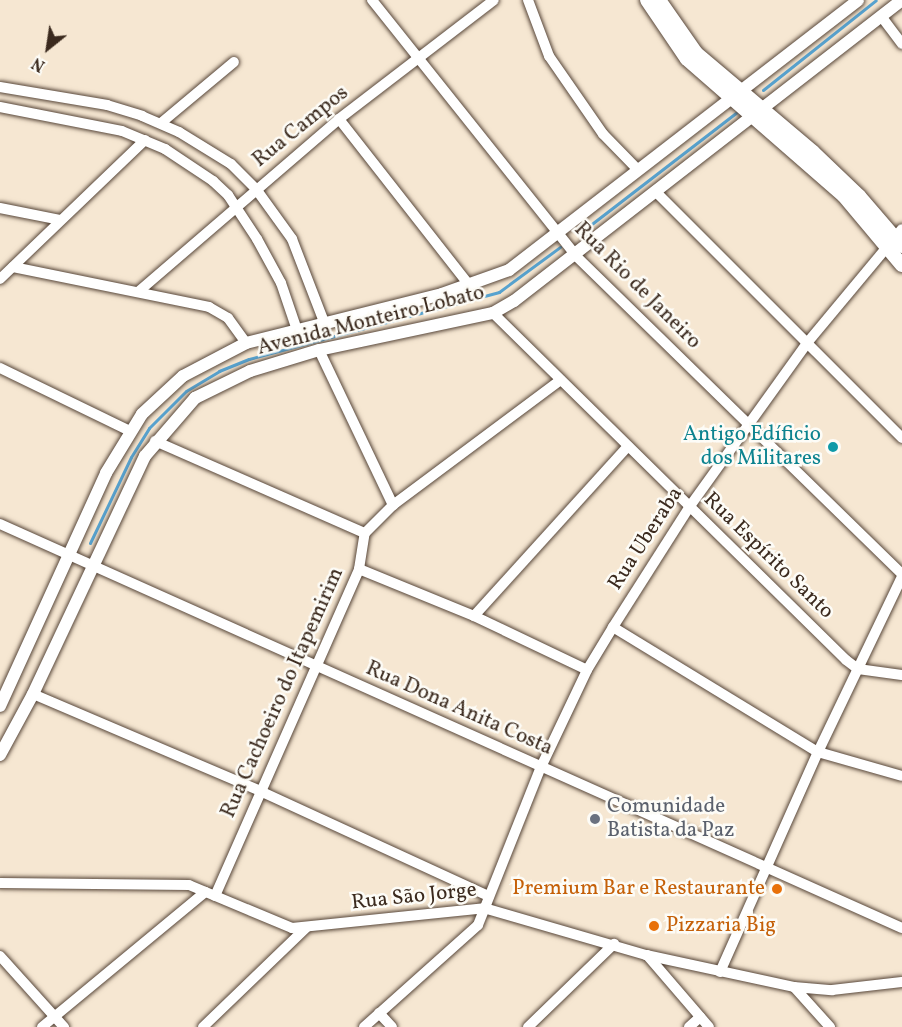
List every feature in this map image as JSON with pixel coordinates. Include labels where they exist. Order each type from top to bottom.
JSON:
[{"type":"main road","points":[[647,0],[687,59],[738,96],[859,196],[896,239],[902,265]]},
{"type":"main road","points":[[659,0],[696,53],[738,96]]},
{"type":"street","name":"Rua Rio de Janeiro","points":[[372,0],[574,253],[902,575]]},
{"type":"street","name":"Rua Campos","points":[[138,292],[235,205],[339,120],[494,0]]},
{"type":"street","points":[[528,0],[549,56],[603,134],[638,170]]},
{"type":"street","name":"Avenida Monteiro Lobato","points":[[0,706],[5,684],[70,555],[106,473],[142,414],[183,376],[246,343],[469,285],[509,270],[560,237],[638,170],[738,96],[858,0]]},
{"type":"street","name":"Avenida Monteiro Lobato","points":[[0,755],[33,694],[120,502],[155,441],[189,404],[212,388],[250,371],[319,350],[493,313],[656,192],[755,110],[902,0]]},
{"type":"street","points":[[881,16],[902,44]]},
{"type":"street","points":[[161,123],[234,62]]},
{"type":"street","points":[[0,87],[107,105],[161,123],[214,152],[256,189],[292,239],[324,322]]},
{"type":"street","points":[[0,107],[105,126],[145,140],[183,159],[213,181],[235,205],[280,283],[297,330]]},
{"type":"street","points":[[339,120],[469,285]]},
{"type":"street","points":[[0,279],[145,140]]},
{"type":"street","points":[[656,192],[902,438]]},
{"type":"street","points":[[0,208],[60,220]]},
{"type":"street","name":"Rua Uberaba","points":[[484,908],[486,895],[541,767],[587,670],[613,627],[690,506],[807,343],[896,239]]},
{"type":"street","points":[[13,267],[209,307],[228,318],[246,343]]},
{"type":"street","name":"Rua Espírito Santo","points":[[493,313],[858,669]]},
{"type":"street","points":[[319,350],[393,505]]},
{"type":"street","points":[[0,368],[130,431]]},
{"type":"street","points":[[155,441],[365,533],[393,505],[561,380]]},
{"type":"street","points":[[474,616],[628,446]]},
{"type":"street","name":"Rua Dona Anita Costa","points":[[0,524],[902,928]]},
{"type":"street","name":"Rua Cachoeiro do Itapemirim","points":[[210,894],[260,791],[359,569],[365,533]]},
{"type":"street","points":[[359,569],[474,616],[587,670]]},
{"type":"street","points":[[720,972],[818,752],[902,575]]},
{"type":"street","points":[[613,627],[818,752],[902,776]]},
{"type":"street","points":[[858,669],[902,675]]},
{"type":"street","points":[[33,694],[260,791],[486,895]]},
{"type":"street","name":"Rua São Jorge","points":[[0,884],[148,882],[189,885],[292,928],[484,908],[646,955],[794,987],[832,990],[902,982]]},
{"type":"street","points":[[42,1027],[210,894]]},
{"type":"street","points":[[364,1027],[470,933],[484,908]]},
{"type":"street","points":[[203,1027],[307,927]]},
{"type":"street","points":[[528,1027],[614,945]]},
{"type":"street","points":[[646,955],[709,1027]]},
{"type":"street","points":[[0,956],[64,1027]]},
{"type":"street","points":[[794,987],[830,1027]]},
{"type":"street","points":[[379,1013],[392,1027]]},
{"type":"street","points":[[689,1027],[700,1017]]},
{"type":"waterway","points":[[763,90],[876,0]]},
{"type":"waterway","points":[[580,233],[736,113]]},
{"type":"waterway","points":[[90,543],[131,457],[149,428],[186,391],[219,371],[249,359],[499,292],[560,247]]},
{"type":"place","name":"Antigo Edíficio dos Militares","points":[[833,447]]},
{"type":"place","name":"Comunidade Batista da Paz","points":[[595,819]]},
{"type":"place","name":"Premium Bar e Restaurante","points":[[777,889]]},
{"type":"place","name":"Pizzaria Big","points":[[654,926]]}]
